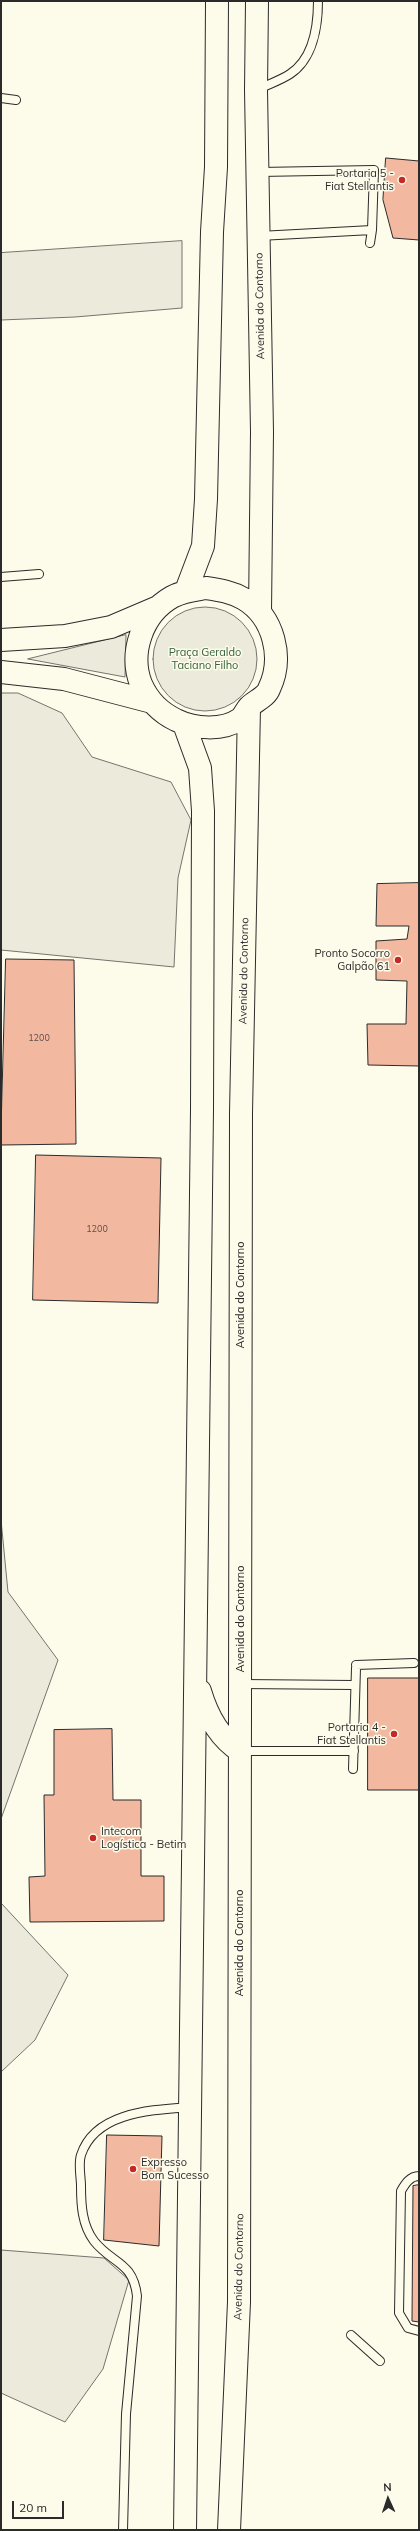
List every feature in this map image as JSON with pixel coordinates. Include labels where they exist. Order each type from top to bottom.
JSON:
[{"type":"street","points":[[186,591],[203,546],[206,499],[212,232],[216,167],[216,1]]},
{"type":"street","name":"Avenida do Contorno","points":[[257,1],[256,90],[262,432],[260,612]]},
{"type":"street","points":[[1,640],[65,636],[110,627],[158,607],[171,598],[186,591],[206,588],[226,590],[245,599],[260,612],[271,630],[277,650],[276,671],[269,691],[249,707],[241,719],[223,726],[204,728],[184,724],[167,716],[152,702],[142,684],[137,657],[138,643],[145,624],[158,607]]},
{"type":"street","points":[[1,672],[64,679],[152,702]]},
{"type":"street","name":"Avenida do Contorno","points":[[229,2530],[239,2302],[241,1113],[249,707]]},
{"type":"street","points":[[184,724],[200,768],[203,811],[185,2530]]},
{"type":"street","points":[[195,1676],[204,1707],[216,1728],[226,1741],[240,1751]]},
{"type":"lane","points":[[256,90],[291,74],[309,52],[318,20],[318,1]]},
{"type":"lane","points":[[1,98],[16,100]]},
{"type":"lane","points":[[258,172],[374,170],[372,230],[370,243]]},
{"type":"lane","points":[[258,236],[372,230]]},
{"type":"lane","points":[[1,577],[39,574]]},
{"type":"lane","points":[[353,1769],[354,1685],[356,1667],[414,1663]]},
{"type":"lane","points":[[241,1684],[354,1685]]},
{"type":"lane","points":[[240,1751],[354,1751]]},
{"type":"lane","points":[[123,2530],[126,2414],[137,2296],[135,2281],[129,2271],[94,2240],[81,2212],[80,2156],[90,2136],[103,2124],[152,2110],[190,2106]]},
{"type":"lane","points":[[419,2176],[414,2176],[405,2183],[401,2192],[398,2286],[399,2313],[408,2328],[419,2331]]},
{"type":"lane","points":[[351,2335],[380,2361]]},
{"type":"green space","points":[[182,241],[182,308],[75,317],[1,320],[1,253]]},
{"type":"green space","name":"Praça Geraldo Taciano Filho","points":[[205,607],[225,611],[242,622],[253,639],[257,659],[253,679],[242,696],[225,707],[205,711],[185,707],[168,696],[157,679],[153,659],[157,639],[168,622],[185,611]]},
{"type":"green space","points":[[126,635],[125,677],[28,659]]},
{"type":"green space","points":[[1,693],[18,693],[62,713],[92,757],[171,782],[191,820],[178,878],[174,967],[1,950]]},
{"type":"green space","points":[[1,1520],[8,1592],[58,1660],[1,1819]]},
{"type":"green space","points":[[1,1903],[68,1975],[35,2040],[1,2072]]},
{"type":"green space","points":[[1,2250],[104,2258],[129,2280],[103,2369],[65,2422],[1,2393]]},
{"type":"building","name":"Portaria 5 - Fiat Stellantis","points":[[386,158],[419,161],[419,240],[393,238],[383,200]]},
{"type":"building","name":"Pronto Socorro Galpão 61","points":[[419,883],[419,1066],[368,1065],[367,1024],[406,1024],[407,981],[376,980],[376,941],[407,939],[409,926],[376,926],[377,884]]},
{"type":"building","points":[[6,959],[74,960],[76,1144],[1,1145]]},
{"type":"building","points":[[36,1155],[161,1158],[158,1303],[33,1300]]},
{"type":"building","name":"Portaria 4 - Fiat Stellantis","points":[[368,1678],[419,1678],[419,1790],[368,1790]]},
{"type":"building","name":"Intecom Logística - Betim","points":[[112,1729],[113,1800],[141,1800],[141,1876],[164,1876],[164,1921],[30,1922],[29,1877],[45,1876],[44,1795],[54,1795],[54,1730]]},
{"type":"building","name":"Expresso Bom Sucesso","points":[[107,2135],[162,2136],[159,2246],[104,2240]]},
{"type":"building","points":[[419,2185],[419,2322],[412,2321],[413,2186]]},
{"type":"place","name":"Portaria 5 - Fiat Stellantis","points":[[402,180]]},
{"type":"place","name":"Pronto Socorro Galpão 61","points":[[398,960]]},
{"type":"place","name":"Portaria 4 - Fiat Stellantis","points":[[394,1734]]},
{"type":"place","name":"Intecom Logística - Betim","points":[[93,1838]]},
{"type":"place","name":"Expresso Bom Sucesso","points":[[133,2169]]}]
